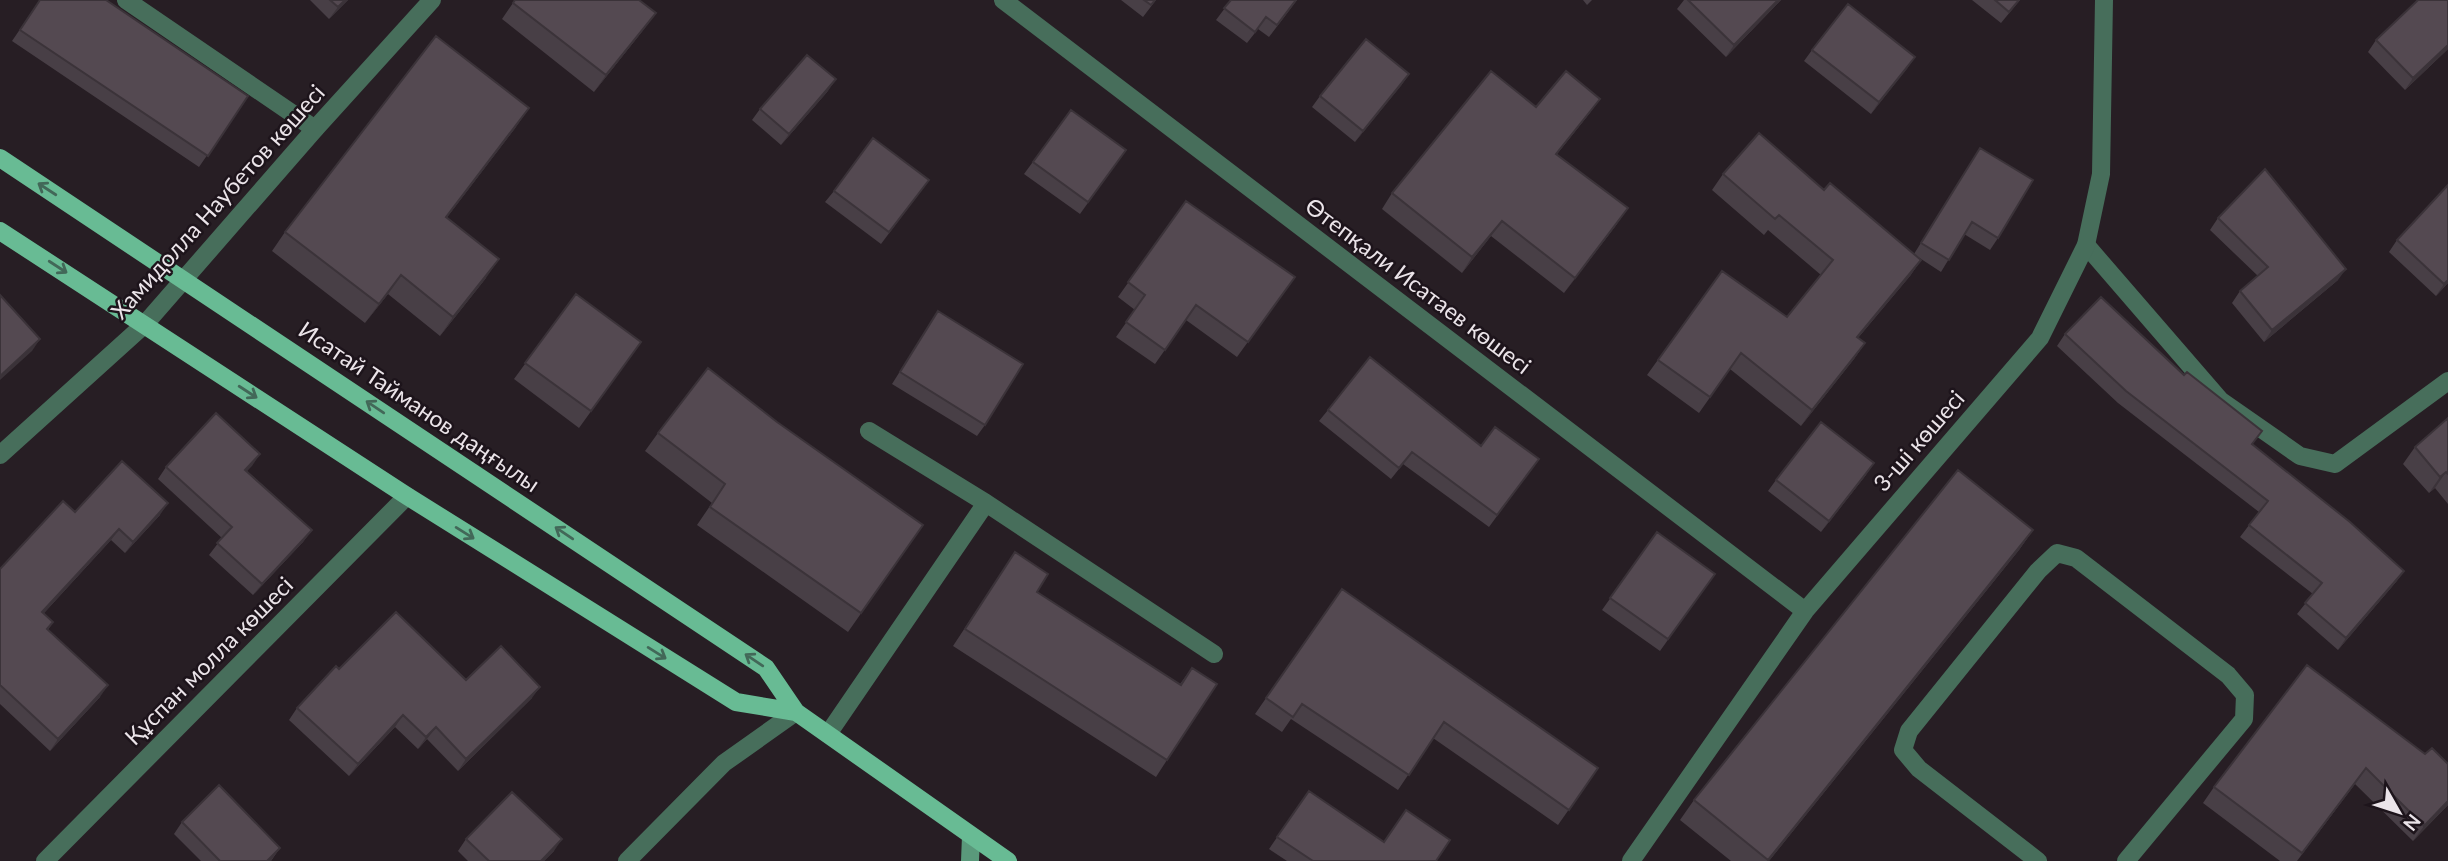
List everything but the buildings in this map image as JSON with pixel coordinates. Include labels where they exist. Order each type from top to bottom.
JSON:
[{"type":"main road","name":"Исатай Тайманов даңғылы","points":[[0,158],[766,668],[796,712],[1008,861]]},
{"type":"main road","name":"Исатай Тайманов даңғылы","points":[[0,231],[407,496],[736,702],[796,712]]},
{"type":"street","points":[[126,0],[316,129]]},
{"type":"street","name":"Хамидолла Наубетов көшесі","points":[[0,455],[145,324],[432,0]]},
{"type":"street","name":"Өтепқали Исатаев көшесі","points":[[1003,0],[1805,611]]},
{"type":"street","name":"3-ші көшесі","points":[[1631,861],[1805,611],[2040,338],[2086,246],[2101,174],[2104,0]]},
{"type":"street","points":[[2086,246],[2220,400],[2300,456],[2335,464],[2448,381]]},
{"type":"street","points":[[869,430],[986,503],[1214,654]]},
{"type":"street","name":"Құспан молла көшесі","points":[[46,861],[407,496]]},
{"type":"street","points":[[828,734],[986,503]]},
{"type":"street","points":[[2038,861],[1919,769],[1903,750],[1909,731],[2038,571],[2057,553],[2076,558],[2228,675],[2245,695],[2244,719],[2126,861]]},
{"type":"street","points":[[627,861],[724,763],[796,712]]},
{"type":"street","points":[[970,861],[971,836]]}]
